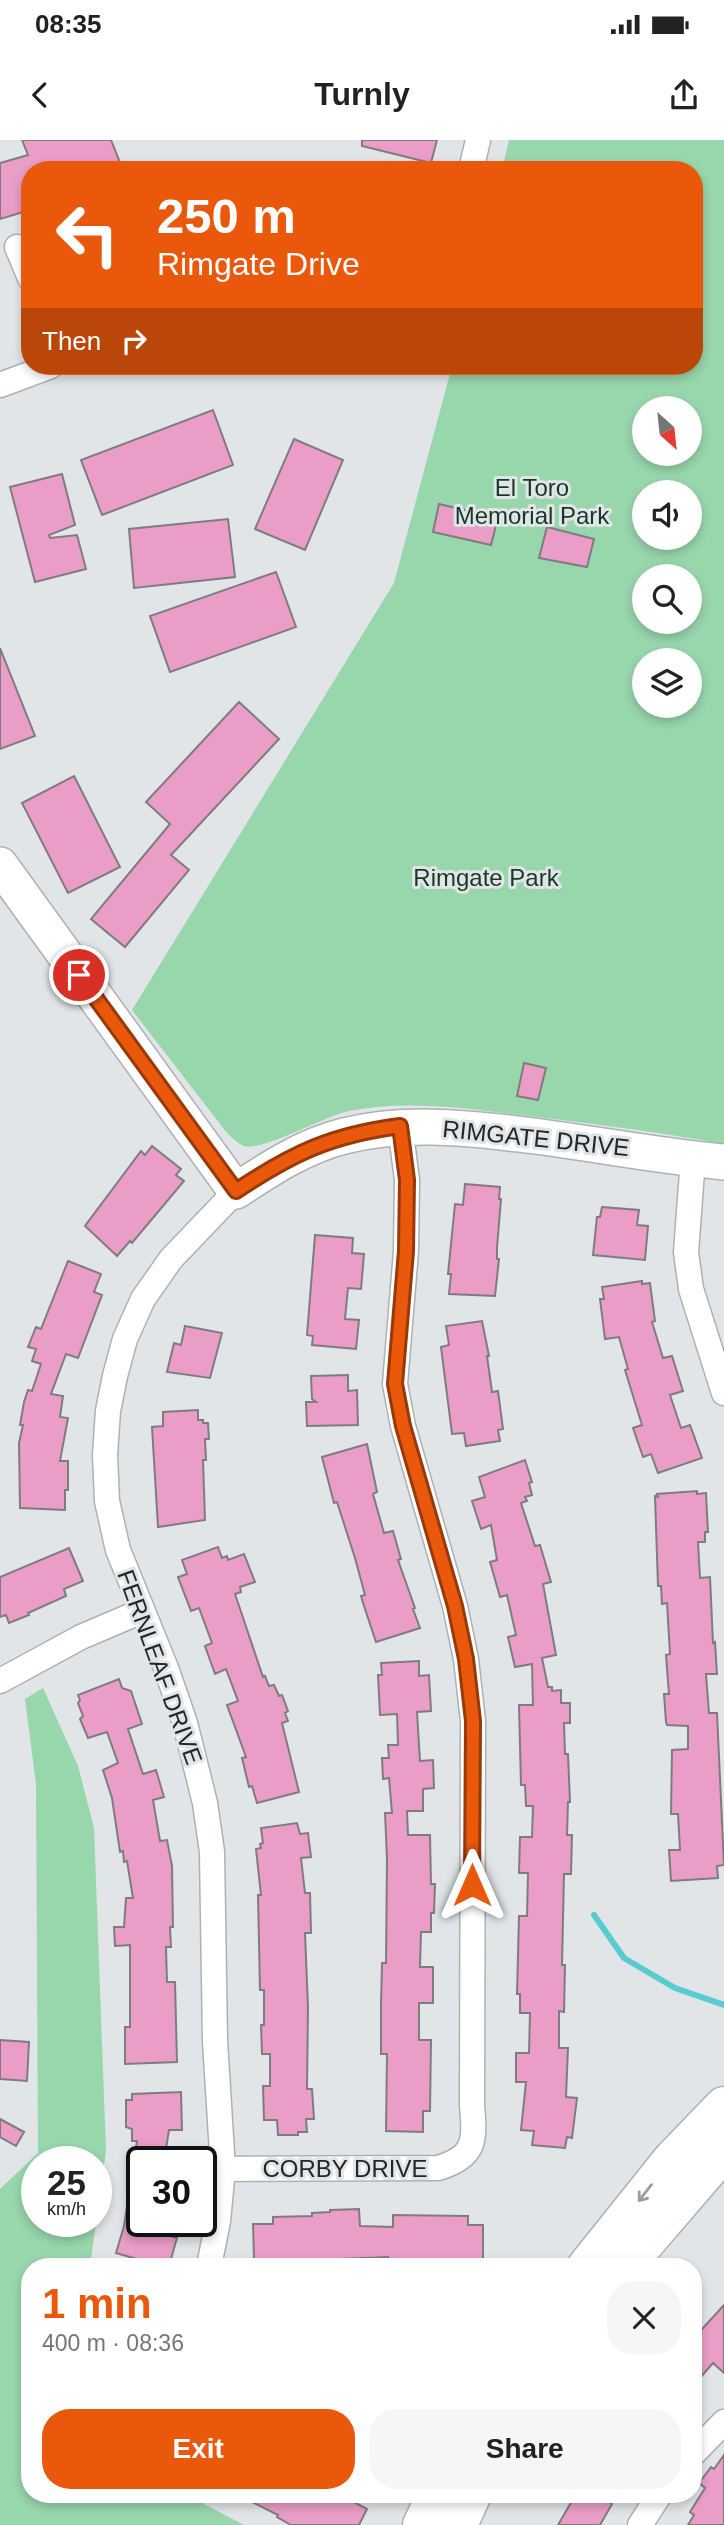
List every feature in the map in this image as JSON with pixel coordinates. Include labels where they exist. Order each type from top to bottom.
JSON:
[{"type":"main road","points":[[593,2258],[671,2161],[724,2106]]},
{"type":"main road","points":[[632,2258],[724,2151]]},
{"type":"street","points":[[473,161],[478,140]]},
{"type":"street","points":[[17,247],[21,257]]},
{"type":"street","points":[[0,386],[28,375]]},
{"type":"street","points":[[0,865],[236,1191]]},
{"type":"street","name":"RIMGATE DRIVE","points":[[236,1191],[274,1166],[310,1148],[341,1136],[400,1126],[506,1132],[708,1160]]},
{"type":"street","name":"CORBY DRIVE","points":[[223,2169],[438,2168],[452,2164],[464,2156],[472,2144],[474,2133],[471,2105],[473,1721],[466,1659],[455,1606],[403,1426],[395,1384],[406,1251],[407,1180],[400,1126]]},
{"type":"street","points":[[708,1160],[687,1252],[691,1289],[724,1393]]},
{"type":"street","name":"FERNLEAF DRIVE","points":[[211,2258],[218,2221],[223,2169],[215,2041],[212,1852],[196,1762],[185,1723],[166,1668],[118,1550],[107,1501],[106,1455],[108,1411],[115,1376],[125,1339],[143,1299],[171,1259],[236,1191]]},
{"type":"street","points":[[0,1681],[81,1637],[142,1611]]},
{"type":"street","points":[[671,2161],[724,2131]]},
{"type":"street","points":[[702,2445],[724,2422]]},
{"type":"street","points":[[640,2525],[654,2503]]},
{"type":"green space","name":"Rimgate Park","points":[[509,140],[724,140],[724,1144],[578,1122],[417,1105],[349,1111],[264,1144],[244,1146],[227,1133],[132,1010],[394,583],[450,375],[703,375],[703,161],[504,161]]},
{"type":"green space","points":[[43,1688],[78,1766],[94,1828],[106,2146],[38,2146],[36,1784],[25,1699]]},
{"type":"green space","points":[[21,2169],[21,2237],[94,2237],[91,2258],[21,2258],[21,2503],[202,2503],[244,2525],[0,2525],[0,2189]]},
{"type":"building","points":[[22,140],[111,140],[119,161],[21,161],[21,213],[0,219],[0,163],[28,155]]},
{"type":"building","points":[[362,140],[437,140],[432,161],[362,146]]},
{"type":"building","points":[[213,410],[233,465],[102,515],[81,460]]},
{"type":"building","points":[[294,439],[343,460],[305,550],[255,529]]},
{"type":"building","points":[[62,474],[75,525],[49,535],[50,538],[77,535],[86,569],[35,582],[10,487]]},
{"type":"building","points":[[439,504],[498,518],[491,545],[433,532]]},
{"type":"building","points":[[228,519],[235,577],[134,588],[129,529]]},
{"type":"building","points":[[547,527],[594,539],[587,567],[539,558]]},
{"type":"building","points":[[276,572],[296,627],[170,672],[150,616]]},
{"type":"building","points":[[0,648],[35,736],[0,749]]},
{"type":"building","points":[[239,702],[279,739],[171,855],[189,870],[125,947],[91,919],[170,824],[146,802]]},
{"type":"building","points":[[74,776],[120,867],[68,893],[22,803]]},
{"type":"building","points":[[524,1063],[546,1068],[538,1100],[517,1096]]},
{"type":"building","points":[[152,1146],[181,1169],[176,1175],[184,1181],[132,1243],[130,1241],[117,1256],[85,1226],[141,1151],[145,1155]]},
{"type":"building","points":[[465,1184],[500,1187],[497,1248],[499,1259],[495,1296],[449,1294],[451,1274],[448,1274],[455,1204],[463,1205]]},
{"type":"building","points":[[602,1207],[639,1210],[637,1225],[648,1226],[645,1260],[593,1255],[597,1217],[600,1217]]},
{"type":"building","points":[[315,1235],[353,1238],[352,1253],[364,1254],[361,1289],[348,1288],[345,1319],[359,1320],[356,1349],[312,1345],[313,1336],[307,1335]]},
{"type":"building","points":[[68,1261],[101,1274],[94,1292],[102,1295],[78,1358],[66,1354],[51,1394],[63,1396],[60,1417],[68,1418],[60,1461],[68,1461],[65,1510],[20,1508],[19,1443],[23,1425],[20,1425],[28,1390],[32,1391],[41,1364],[32,1361],[36,1349],[28,1347],[36,1327],[41,1329]]},
{"type":"building","points":[[642,1281],[642,1284],[650,1283],[655,1321],[652,1322],[663,1358],[672,1356],[683,1391],[670,1395],[681,1428],[690,1425],[702,1458],[658,1473],[651,1454],[643,1457],[633,1428],[642,1425],[625,1370],[628,1369],[619,1337],[605,1339],[600,1299],[604,1299],[602,1287]]},
{"type":"building","points":[[482,1321],[492,1392],[498,1391],[503,1429],[498,1430],[500,1441],[466,1446],[464,1433],[452,1434],[441,1347],[449,1345],[446,1326]]},
{"type":"building","points":[[185,1326],[222,1333],[210,1378],[167,1372],[174,1343],[181,1345]]},
{"type":"building","points":[[348,1375],[348,1391],[357,1390],[358,1425],[307,1426],[306,1402],[316,1402],[312,1399],[311,1376]]},
{"type":"building","points":[[198,1410],[198,1420],[208,1423],[209,1439],[205,1439],[206,1460],[203,1460],[205,1520],[158,1527],[152,1427],[163,1426],[163,1412]]},
{"type":"building","points":[[367,1444],[377,1492],[373,1494],[384,1533],[393,1531],[401,1559],[398,1560],[420,1628],[376,1642],[361,1596],[365,1595],[355,1558],[337,1502],[334,1503],[322,1457]]},
{"type":"building","points":[[525,1460],[532,1482],[529,1483],[532,1495],[525,1497],[527,1501],[521,1503],[535,1546],[540,1545],[551,1582],[543,1584],[556,1655],[542,1658],[548,1687],[552,1687],[552,1691],[561,1690],[561,1703],[570,1703],[570,1723],[564,1723],[570,1802],[567,1835],[572,1835],[571,1874],[564,1874],[564,2012],[559,2011],[559,2048],[568,2048],[566,2097],[577,2098],[572,2138],[567,2137],[565,2148],[532,2145],[534,2131],[521,2130],[526,2082],[516,2082],[516,2053],[529,2053],[530,2013],[520,2013],[520,1994],[517,1994],[519,1916],[527,1916],[528,1873],[519,1873],[520,1837],[532,1837],[533,1806],[526,1806],[525,1785],[521,1785],[519,1705],[533,1705],[532,1664],[515,1667],[508,1637],[516,1635],[507,1595],[500,1597],[490,1562],[497,1560],[491,1525],[481,1529],[472,1501],[485,1497],[479,1477]]},
{"type":"building","points":[[697,1491],[697,1494],[706,1493],[708,1532],[705,1532],[705,1542],[698,1542],[700,1578],[710,1577],[717,1674],[706,1674],[709,1713],[717,1713],[724,1865],[717,1866],[718,1878],[671,1881],[669,1850],[680,1850],[678,1814],[671,1814],[672,1750],[688,1749],[688,1726],[667,1725],[666,1722],[664,1694],[669,1694],[666,1655],[670,1654],[667,1603],[662,1604],[661,1586],[658,1586],[655,1496]]},
{"type":"building","points":[[218,1547],[222,1558],[227,1556],[228,1560],[244,1554],[255,1582],[240,1587],[241,1592],[235,1594],[263,1677],[265,1676],[269,1686],[274,1685],[279,1696],[282,1695],[288,1711],[285,1713],[288,1721],[282,1723],[299,1792],[257,1803],[252,1786],[249,1787],[242,1758],[246,1757],[227,1705],[238,1701],[226,1669],[215,1674],[205,1646],[212,1643],[199,1608],[191,1611],[178,1577],[187,1574],[182,1560]]},
{"type":"building","points":[[69,1548],[83,1581],[64,1589],[66,1596],[28,1613],[29,1615],[9,1623],[6,1615],[0,1617],[0,1577]]},
{"type":"building","points":[[419,1661],[419,1676],[429,1675],[431,1711],[417,1712],[420,1761],[433,1760],[434,1788],[423,1789],[423,1811],[407,1811],[408,1835],[430,1835],[431,1884],[435,1884],[431,1932],[421,1932],[420,1967],[433,1967],[433,2003],[419,2003],[419,2040],[431,2040],[430,2111],[423,2111],[423,2132],[386,2131],[387,2054],[381,2054],[381,2004],[382,1963],[386,1963],[385,1813],[392,1813],[389,1778],[383,1779],[382,1758],[389,1758],[388,1745],[398,1745],[397,1714],[380,1715],[378,1675],[382,1675],[381,1663]]},
{"type":"building","points":[[119,1679],[122,1688],[131,1691],[142,1724],[128,1729],[143,1774],[156,1770],[164,1797],[153,1800],[160,1841],[167,1840],[172,1866],[173,1927],[170,1927],[171,1947],[166,1947],[167,1982],[175,1982],[177,2062],[125,2064],[125,2027],[130,2027],[130,1945],[115,1946],[114,1927],[124,1927],[126,1898],[133,1898],[127,1861],[124,1862],[123,1851],[120,1852],[112,1798],[103,1770],[118,1763],[107,1732],[88,1738],[80,1719],[83,1716],[78,1703],[78,1695]]},
{"type":"building","points":[[297,1823],[300,1834],[308,1833],[311,1857],[301,1858],[305,1893],[310,1893],[311,1933],[305,1933],[307,2089],[312,2089],[314,2119],[306,2119],[307,2132],[278,2135],[277,2120],[264,2120],[263,2086],[270,2086],[270,2054],[262,2054],[264,1990],[260,1990],[258,1895],[261,1895],[256,1849],[261,1848],[260,1844],[263,1843],[261,1828]]},
{"type":"building","points":[[0,2040],[29,2042],[27,2081],[0,2079]]},
{"type":"building","points":[[181,2092],[182,2130],[169,2130],[166,2146],[136,2146],[137,2141],[132,2141],[132,2129],[126,2127],[126,2100],[132,2100],[132,2094]]},
{"type":"building","points":[[0,2119],[24,2132],[16,2146],[0,2137]]},
{"type":"building","points":[[359,2209],[360,2226],[393,2227],[393,2215],[468,2216],[468,2225],[483,2225],[483,2258],[254,2258],[253,2224],[273,2224],[273,2217],[312,2216],[312,2213]]},
{"type":"building","points":[[126,2213],[126,2237],[177,2238],[171,2258],[134,2258],[116,2253]]},
{"type":"building","points":[[724,2305],[724,2373],[713,2363],[702,2376],[702,2329]]},
{"type":"building","points":[[724,2455],[724,2525],[688,2525],[694,2515],[690,2512],[696,2503],[702,2503],[705,2488],[702,2479],[711,2467],[714,2469]]},
{"type":"building","points":[[254,2503],[356,2503],[367,2509],[359,2525],[291,2525],[277,2517],[278,2515]]},
{"type":"building","points":[[571,2503],[612,2504],[600,2525],[558,2525]]},
{"type":"waterway","points":[[594,1915],[624,1958],[675,1988],[724,2005]]},
{"type":"route","points":[[79,975],[236,1191],[274,1166],[310,1148],[341,1136],[400,1126],[407,1180],[406,1251],[395,1384],[403,1426],[455,1606],[466,1659],[473,1721],[472,1885]]},
{"type":"park label","name":"El Toro Memorial Park","points":[[532,501]]}]
